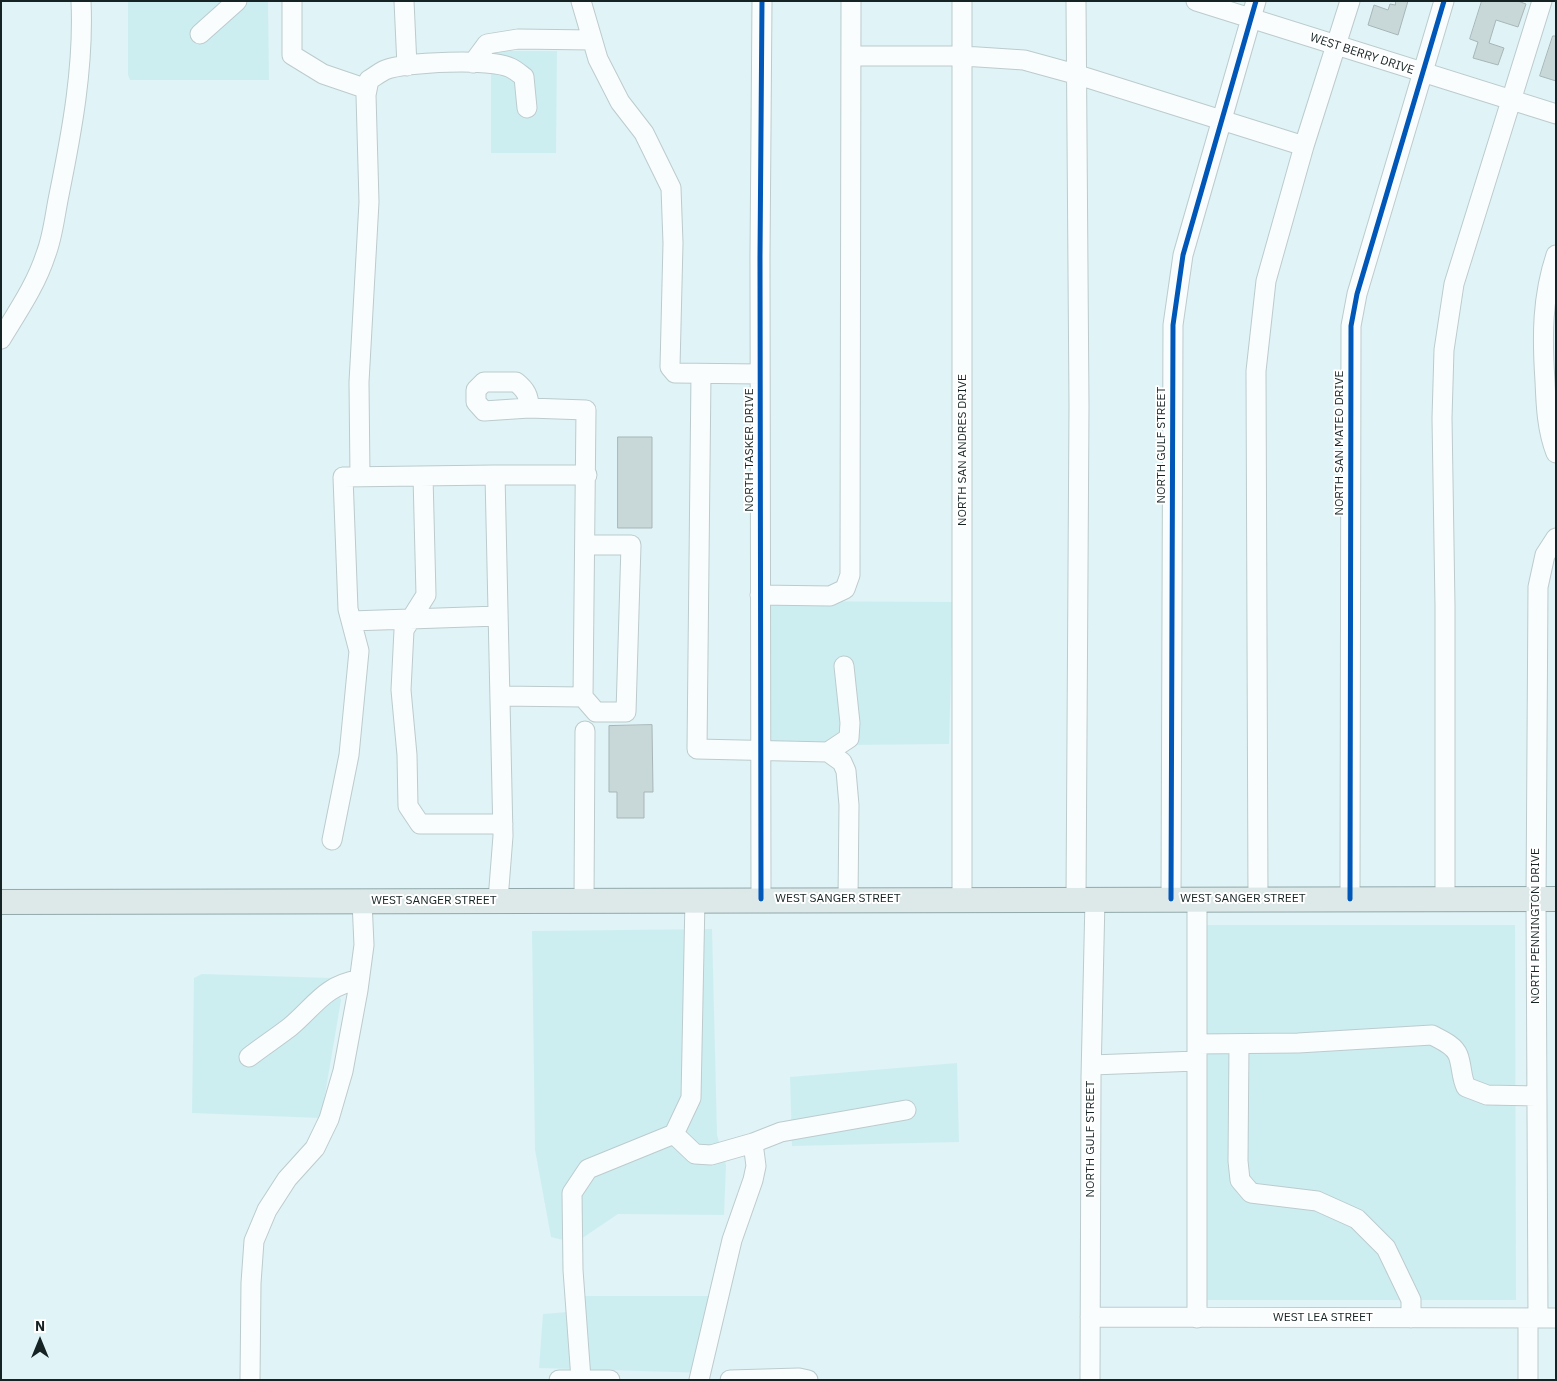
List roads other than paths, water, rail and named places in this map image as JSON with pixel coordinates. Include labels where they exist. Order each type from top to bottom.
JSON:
[{"type":"main road","name":"WEST SANGER STREET","points":[[1,902],[760,899],[1546,899]]},
{"type":"street","points":[[1,338],[30,292],[47,253],[70,142],[83,32],[81,1]]},
{"type":"street","points":[[200,34],[237,1]]},
{"type":"street","points":[[292,1],[292,55],[323,74],[367,89]]},
{"type":"street","points":[[404,1],[407,66]]},
{"type":"street","points":[[581,1],[598,59],[620,102],[644,134],[671,188],[673,242],[670,367],[675,373],[760,374]]},
{"type":"street","name":"NORTH TASKER DRIVE","points":[[760,899],[762,1]]},
{"type":"street","points":[[760,595],[830,596],[845,590],[850,575],[851,1]]},
{"type":"street","name":"NORTH SAN ANDRES DRIVE","points":[[962,1],[962,899]]},
{"type":"street","name":"NORTH GULF STREET","points":[[1076,1],[1078,406],[1085,899],[1092,1065],[1090,1380]]},
{"type":"street","name":"WEST BERRY DRIVE","points":[[1196,1],[1253,10],[1336,46],[1556,114]]},
{"type":"street","points":[[1258,899],[1256,371],[1266,281],[1304,146],[1350,1]]},
{"type":"street","name":"NORTH SAN MATEO DRIVE","points":[[1350,899],[1351,326],[1357,294],[1421,73],[1444,1]]},
{"type":"street","points":[[1445,899],[1445,606],[1442,418],[1444,350],[1454,284],[1496,143],[1542,1]]},
{"type":"street","name":"NORTH GULF STREET","points":[[1171,899],[1173,324],[1183,255],[1253,10]]},
{"type":"street","points":[[473,63],[487,44],[518,39],[592,40]]},
{"type":"street","points":[[851,56],[963,56],[1024,60],[1076,74],[1304,146]]},
{"type":"street","points":[[360,477],[359,382],[369,202],[368,80],[386,70],[407,66],[491,63],[511,68],[524,77],[527,108]]},
{"type":"street","points":[[1556,255],[1548,280],[1543,312],[1549,353],[1547,419],[1556,453]]},
{"type":"street","points":[[701,374],[697,749],[828,752],[842,762],[846,771],[849,805],[848,899]]},
{"type":"street","points":[[530,408],[586,410],[587,475],[583,697],[596,712],[626,712],[631,545],[586,545]]},
{"type":"street","points":[[495,475],[502,824],[498,900]]},
{"type":"street","points":[[332,840],[349,755],[359,651],[348,610],[343,477],[587,475]]},
{"type":"street","points":[[423,476],[426,595],[404,630],[401,690],[407,755],[408,806],[420,824],[502,824]]},
{"type":"street","name":"NORTH PENNINGTON DRIVE","points":[[1528,1380],[1541,1318],[1537,1096],[1546,899],[1538,586],[1545,555],[1556,538]]},
{"type":"street","points":[[351,621],[498,616]]},
{"type":"street","points":[[828,752],[850,738],[844,666]]},
{"type":"street","points":[[500,696],[583,697]]},
{"type":"street","points":[[584,731],[584,900]]},
{"type":"street","points":[[1197,899],[1197,1318]]},
{"type":"street","points":[[581,1379],[573,1270],[572,1193],[588,1169],[674,1134],[691,1098],[695,900]]},
{"type":"street","points":[[250,1380],[251,1283],[254,1241],[267,1210],[287,1179],[315,1148],[329,1120],[343,1071],[359,980],[364,945],[362,901]]},
{"type":"street","points":[[249,1056],[290,1027],[332,988],[342,983],[359,980]]},
{"type":"street","points":[[1092,1065],[1197,1053],[1239,1044],[1298,1043],[1432,1034],[1450,1046],[1458,1055],[1462,1079],[1466,1087],[1487,1095],[1537,1096]]},
{"type":"street","points":[[1239,1044],[1238,1161],[1240,1180],[1251,1193],[1317,1200],[1357,1219],[1386,1248],[1410,1300],[1411,1318]]},
{"type":"street","points":[[674,1134],[695,1154],[711,1155],[753,1143],[781,1132],[906,1110]]},
{"type":"street","points":[[699,1380],[732,1240],[753,1180],[756,1166],[753,1143]]},
{"type":"street","name":"WEST LEA STREET","points":[[1090,1317],[1541,1318]]},
{"type":"street","points":[[730,1380],[799,1378],[808,1380]]},
{"type":"street","points":[[559,1380],[610,1380]]}]
